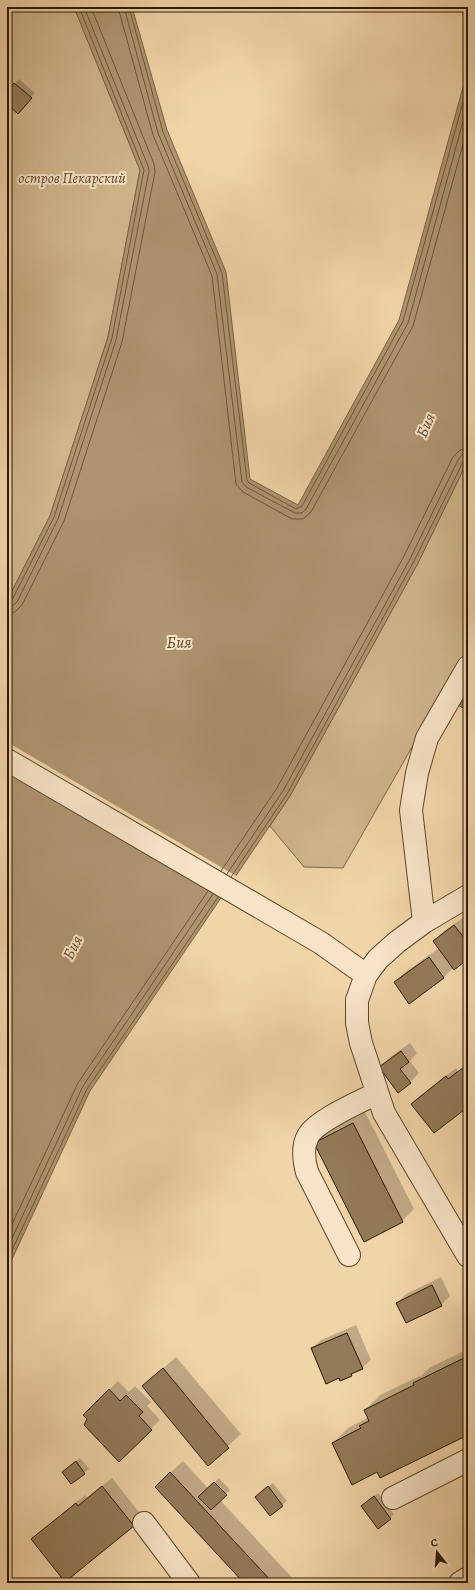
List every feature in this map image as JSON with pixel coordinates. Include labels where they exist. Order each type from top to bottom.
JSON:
[{"type":"street","points":[[424,922],[412,810],[417,773],[427,738],[468,667]]},
{"type":"street","points":[[7,760],[322,943],[366,975]]},
{"type":"street","points":[[468,896],[424,922],[397,942],[378,959],[366,975],[357,1000],[357,1023],[361,1043],[384,1114],[468,1256]]},
{"type":"street","points":[[349,1255],[307,1172],[304,1160],[305,1144],[308,1135],[316,1128],[337,1114],[377,1093]]},
{"type":"street","points":[[393,1498],[468,1460]]},
{"type":"street","points":[[144,1523],[189,1583]]},
{"type":"street","points":[[460,1583],[468,1578]]},
{"type":"green space","name":"остров Пекарский","points":[[7,7],[74,7],[140,170],[108,337],[50,516],[7,601]]},
{"type":"green space","points":[[468,460],[468,649],[343,868],[304,867],[270,826],[290,796],[418,563]]},
{"type":"water","name":"Бия","points":[[74,7],[132,7],[167,130],[226,272],[250,479],[298,505],[399,320],[468,69],[468,460],[418,563],[290,796],[90,1091],[7,1270],[7,601],[50,516],[108,337],[140,170]]},
{"type":"pier","points":[[7,742],[238,877],[224,898],[7,770]]},
{"type":"building","points":[[14,83],[32,98],[18,114],[7,104],[7,91]]},
{"type":"building","points":[[468,691],[468,711],[458,705]]},
{"type":"building","points":[[454,925],[468,943],[468,959],[454,970],[433,941]]},
{"type":"building","points":[[429,957],[444,978],[409,1004],[394,982]]},
{"type":"building","points":[[401,1051],[409,1062],[400,1069],[411,1083],[398,1093],[379,1067]]},
{"type":"building","points":[[468,1064],[468,1107],[434,1133],[411,1104],[446,1076],[448,1079]]},
{"type":"building","points":[[353,1123],[403,1222],[364,1242],[314,1143]]},
{"type":"building","points":[[432,1285],[442,1306],[406,1323],[396,1303]]},
{"type":"building","points":[[347,1333],[363,1369],[340,1381],[339,1378],[326,1384],[311,1348]]},
{"type":"building","points":[[468,1356],[468,1435],[380,1478],[377,1472],[352,1485],[332,1443],[361,1428],[359,1426],[369,1421],[364,1410],[414,1385],[413,1383]]},
{"type":"building","points":[[163,1368],[229,1448],[208,1466],[142,1386]]},
{"type":"building","points":[[109,1389],[120,1401],[126,1395],[143,1412],[139,1416],[152,1430],[119,1462],[84,1425],[87,1419],[83,1415]]},
{"type":"building","points":[[76,1461],[85,1474],[71,1484],[62,1472]]},
{"type":"building","points":[[170,1472],[273,1583],[244,1583],[155,1487]]},
{"type":"building","points":[[214,1482],[227,1495],[211,1510],[198,1497]]},
{"type":"building","points":[[102,1486],[134,1526],[65,1582],[31,1539],[76,1503],[78,1506]]},
{"type":"building","points":[[268,1486],[283,1506],[270,1516],[255,1497]]},
{"type":"building","points":[[374,1496],[391,1519],[378,1529],[361,1506]]}]
